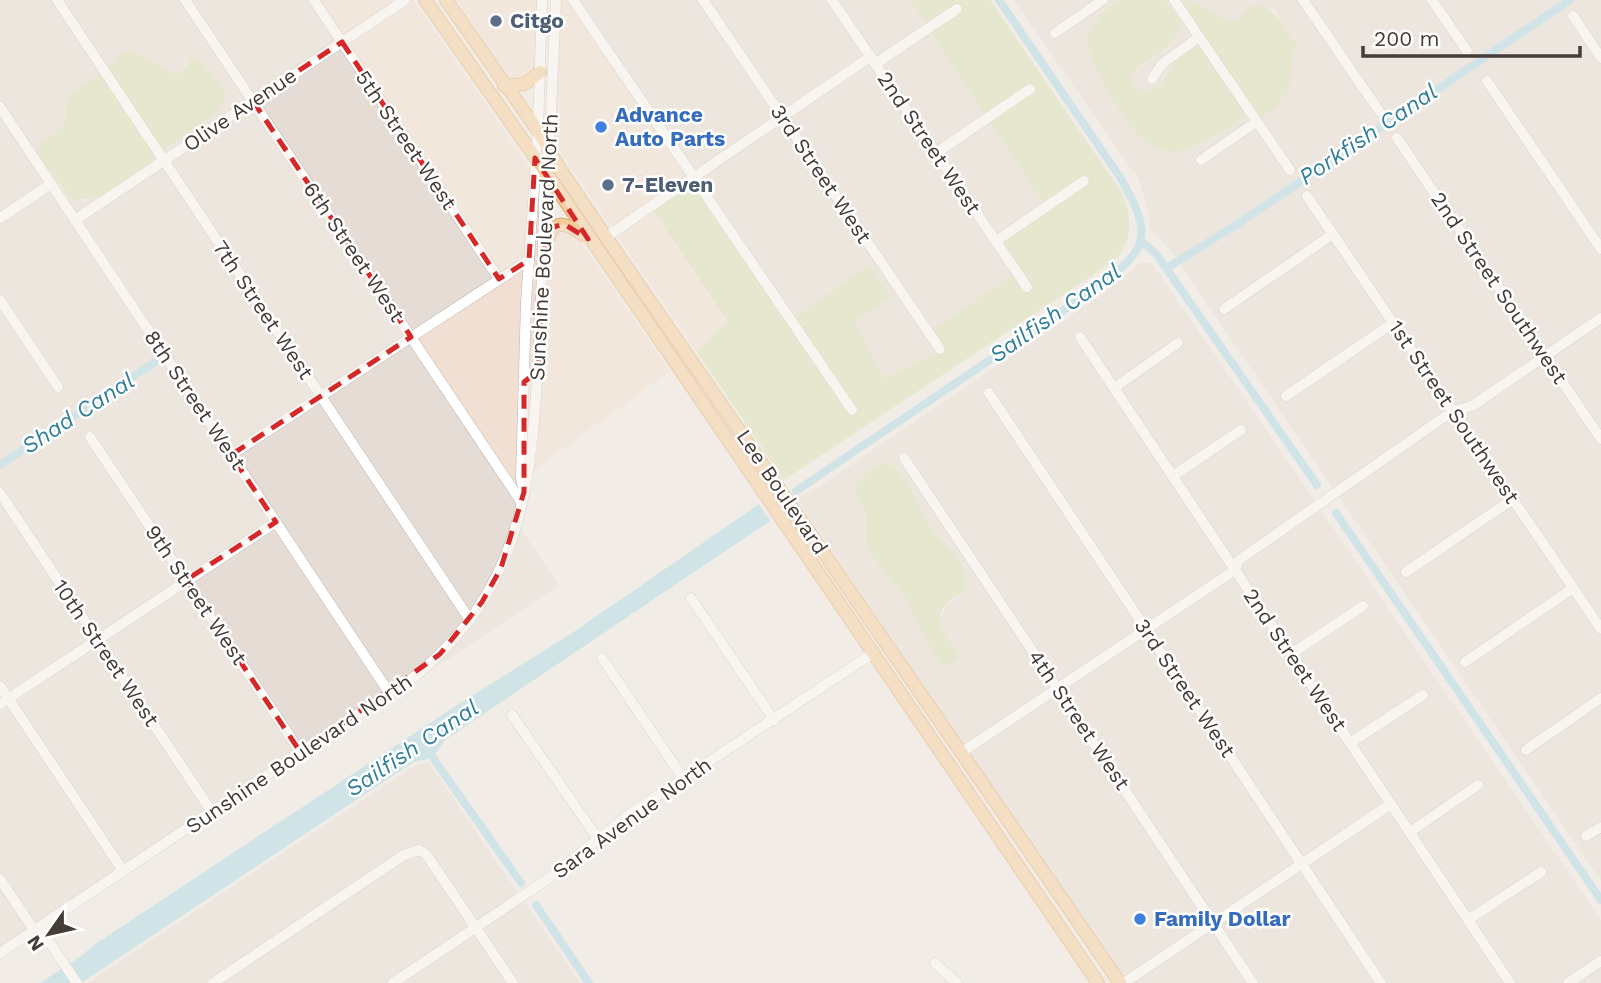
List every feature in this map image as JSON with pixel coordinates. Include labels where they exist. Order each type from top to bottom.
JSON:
[{"type":"main road","name":"Lee Boulevard","points":[[425,0],[546,173],[588,239],[1098,983]]},
{"type":"main road","name":"Lee Boulevard","points":[[446,0],[538,131],[606,237],[1122,983]]},
{"type":"main road","points":[[504,86],[525,83],[540,72]]},
{"type":"main road","points":[[545,248],[549,230],[563,225],[575,229],[588,239]]},
{"type":"main road","points":[[872,654],[880,655],[890,665],[960,766],[978,777]]},
{"type":"street","name":"7th Street West","points":[[57,0],[470,620]]},
{"type":"street","name":"6th Street West","points":[[185,0],[411,337],[523,498]]},
{"type":"street","name":"5th Street West","points":[[314,0],[499,279]]},
{"type":"street","name":"Olive Avenue","points":[[75,220],[405,0]]},
{"type":"street","name":"Sunshine Boulevard North","points":[[523,498],[521,478],[524,382],[538,131],[542,0]]},
{"type":"street","name":"Sunshine Boulevard North","points":[[0,953],[390,694],[440,654],[470,620],[487,595],[515,533],[534,444],[556,0]]},
{"type":"street","points":[[573,0],[852,410]]},
{"type":"street","name":"3rd Street West","points":[[703,0],[940,349]]},
{"type":"street","name":"2nd Street West","points":[[832,0],[1027,287]]},
{"type":"street","points":[[1055,33],[1103,0]]},
{"type":"street","points":[[1174,0],[1290,170]]},
{"type":"street","points":[[1303,0],[1379,111]]},
{"type":"street","points":[[1432,0],[1467,51]]},
{"type":"street","points":[[606,237],[782,117],[957,9]]},
{"type":"street","points":[[1573,16],[1601,58]]},
{"type":"street","points":[[1152,79],[1162,64],[1199,37]]},
{"type":"street","points":[[1487,81],[1601,249]]},
{"type":"street","points":[[936,153],[1030,89]]},
{"type":"street","name":"8th Street West","points":[[0,107],[390,694]]},
{"type":"street","points":[[1201,160],[1256,122]]},
{"type":"street","name":"2nd Street Southwest","points":[[1397,138],[1601,439]]},
{"type":"street","points":[[996,241],[1084,181]]},
{"type":"street","points":[[0,218],[51,184]]},
{"type":"street","name":"1st Street Southwest","points":[[1307,196],[1601,629]]},
{"type":"street","points":[[1224,309],[1333,234]]},
{"type":"street","points":[[231,455],[529,260]]},
{"type":"street","points":[[0,300],[58,387]]},
{"type":"street","points":[[962,752],[1235,570],[1239,560],[1453,411],[1472,406],[1601,318]]},
{"type":"street","points":[[1286,396],[1393,323]]},
{"type":"street","name":"2nd Street West","points":[[1080,337],[1510,983]]},
{"type":"street","points":[[1114,388],[1178,343]]},
{"type":"street","points":[[534,444],[530,433],[530,388],[524,382],[538,371]]},
{"type":"street","name":"3rd Street West","points":[[989,393],[1381,983]]},
{"type":"street","points":[[1173,476],[1241,430]]},
{"type":"street","name":"9th Street West","points":[[90,436],[301,752]]},
{"type":"street","name":"4th Street West","points":[[904,458],[1253,983]]},
{"type":"street","name":"10th Street West","points":[[0,493],[212,813]]},
{"type":"street","points":[[1406,572],[1513,499]]},
{"type":"street","points":[[4,701],[276,522]]},
{"type":"street","points":[[1465,662],[1573,588]]},
{"type":"street","points":[[691,598],[774,720]]},
{"type":"street","points":[[1291,654],[1363,606]]},
{"type":"street","name":"Sara Avenue North","points":[[393,983],[564,867],[683,778],[872,654]]},
{"type":"street","points":[[602,658],[683,778]]},
{"type":"street","points":[[0,686],[4,701],[123,871]]},
{"type":"street","points":[[1350,743],[1423,695]]},
{"type":"street","points":[[1526,750],[1601,698]]},
{"type":"street","points":[[512,715],[598,839]]},
{"type":"street","points":[[1410,832],[1478,785]]},
{"type":"street","points":[[1122,983],[1391,804]]},
{"type":"street","points":[[1586,836],[1601,827]]},
{"type":"street","points":[[213,983],[404,855],[419,850],[426,853],[513,983]]},
{"type":"street","points":[[1468,920],[1541,872]]},
{"type":"street","points":[[0,879],[77,983]]},
{"type":"street","points":[[1568,983],[1601,961]]},
{"type":"street","points":[[935,963],[957,983]]},
{"type":"highlighted area","points":[[342,42],[499,279],[529,260],[535,158],[588,239],[564,224],[550,228],[545,248],[538,371],[524,382],[524,492],[501,568],[482,602],[440,654],[301,753],[186,580],[276,522],[231,455],[411,337],[253,101]]},
{"type":"shaded area","points":[[0,0],[310,0],[496,275],[520,495],[505,549],[479,600],[450,638],[412,674],[0,949]],"holes":[[[131,51],[177,75],[192,58],[225,90],[182,138],[116,187],[85,201],[64,191],[43,164],[41,142],[60,130],[66,120],[65,108],[69,97],[114,62],[121,53]]]},
{"type":"shaded area","points":[[310,0],[413,0],[530,169],[518,381],[520,492],[413,333],[496,275]]},
{"type":"shaded area","points":[[456,0],[538,0],[536,71],[524,80],[512,81]]},
{"type":"shaded area","points":[[561,0],[572,0],[693,178],[650,206],[727,321],[697,352],[553,141]]},
{"type":"shaded area","points":[[578,0],[910,0],[1048,211],[1015,273],[929,332],[940,350],[884,378],[853,321],[870,265],[791,319]]},
{"type":"shaded area","points":[[1014,0],[1120,0],[1102,14],[1091,57],[1206,140],[1248,116],[1291,82],[1288,36],[1275,9],[1250,6],[1234,21],[1224,21],[1203,5],[1184,4],[1204,35],[1196,48],[1175,60],[1161,86],[1144,92],[1134,85],[1130,75],[1169,46],[1179,35],[1183,24],[1164,0],[1601,0],[1601,881],[1171,251],[1149,228],[1149,214],[1139,180]]},
{"type":"shaded area","points":[[538,180],[541,185],[534,369],[528,373]]},
{"type":"shaded area","points":[[562,229],[575,234],[670,371],[534,470],[538,446],[549,248],[553,232]]},
{"type":"shaded area","points":[[1141,262],[1152,263],[1601,920],[1601,983],[1125,983],[797,499],[1107,291]],"holes":[[[898,471],[926,521],[957,559],[961,595],[947,606],[939,621],[940,628],[960,653],[956,662],[950,665],[940,663],[906,597],[866,546],[866,513],[857,499],[855,486],[862,481]]]},
{"type":"shaded area","points":[[520,528],[559,585],[298,759],[430,669],[443,657],[473,622],[495,589]]},
{"type":"shaded area","points":[[428,762],[580,983],[87,983],[414,766]]},
{"type":"green space","points":[[910,0],[990,0],[1122,193],[1128,212],[1128,237],[1114,261],[784,480],[697,352],[727,321],[650,206],[693,178],[791,319],[870,265],[890,297],[854,322],[884,378],[940,350],[929,332],[1015,273],[996,235],[1048,211]]},
{"type":"green space","points":[[1120,0],[1164,0],[1183,24],[1167,47],[1130,75],[1134,85],[1144,92],[1161,86],[1175,60],[1196,48],[1204,35],[1184,4],[1185,0],[1198,3],[1221,18],[1234,21],[1251,6],[1259,5],[1273,12],[1297,45],[1290,84],[1285,95],[1261,118],[1256,112],[1189,148],[1170,151],[1151,145],[1132,128],[1107,90],[1091,57],[1086,36],[1102,14]]},
{"type":"green space","points":[[131,51],[177,75],[192,57],[202,63],[225,90],[224,101],[203,123],[121,184],[98,196],[73,200],[43,164],[37,153],[41,142],[60,130],[66,120],[68,97],[114,62],[121,53]]},
{"type":"green space","points":[[886,462],[900,473],[931,528],[953,552],[964,570],[966,589],[952,599],[940,614],[941,628],[960,654],[952,663],[940,663],[919,628],[906,597],[884,573],[866,546],[866,513],[857,499],[855,486],[872,469]]},
{"type":"water","points":[[759,504],[770,521],[445,740],[431,757],[412,763],[81,983],[40,983],[451,709],[572,633]]},
{"type":"waterway","name":"Sailfish Canal","points":[[796,491],[1102,284],[1131,258],[1138,247],[1141,224],[1120,177],[999,0]]},
{"type":"waterway","name":"Porkfish Canal","points":[[1167,268],[1239,223],[1570,0]]},
{"type":"waterway","points":[[1141,241],[1157,255],[1317,485]]},
{"type":"waterway","name":"Shad Canal","points":[[0,465],[155,362]]},
{"type":"waterway","points":[[1336,513],[1601,900]]},
{"type":"waterway","points":[[426,748],[521,883]]},
{"type":"waterway","points":[[536,905],[589,983]]},
{"type":"place","name":"Citgo","points":[[496,21]]},
{"type":"place","name":"Advance Auto Parts","points":[[601,127]]},
{"type":"place","name":"7-Eleven","points":[[608,185]]},
{"type":"place","name":"Family Dollar","points":[[1140,919]]}]
